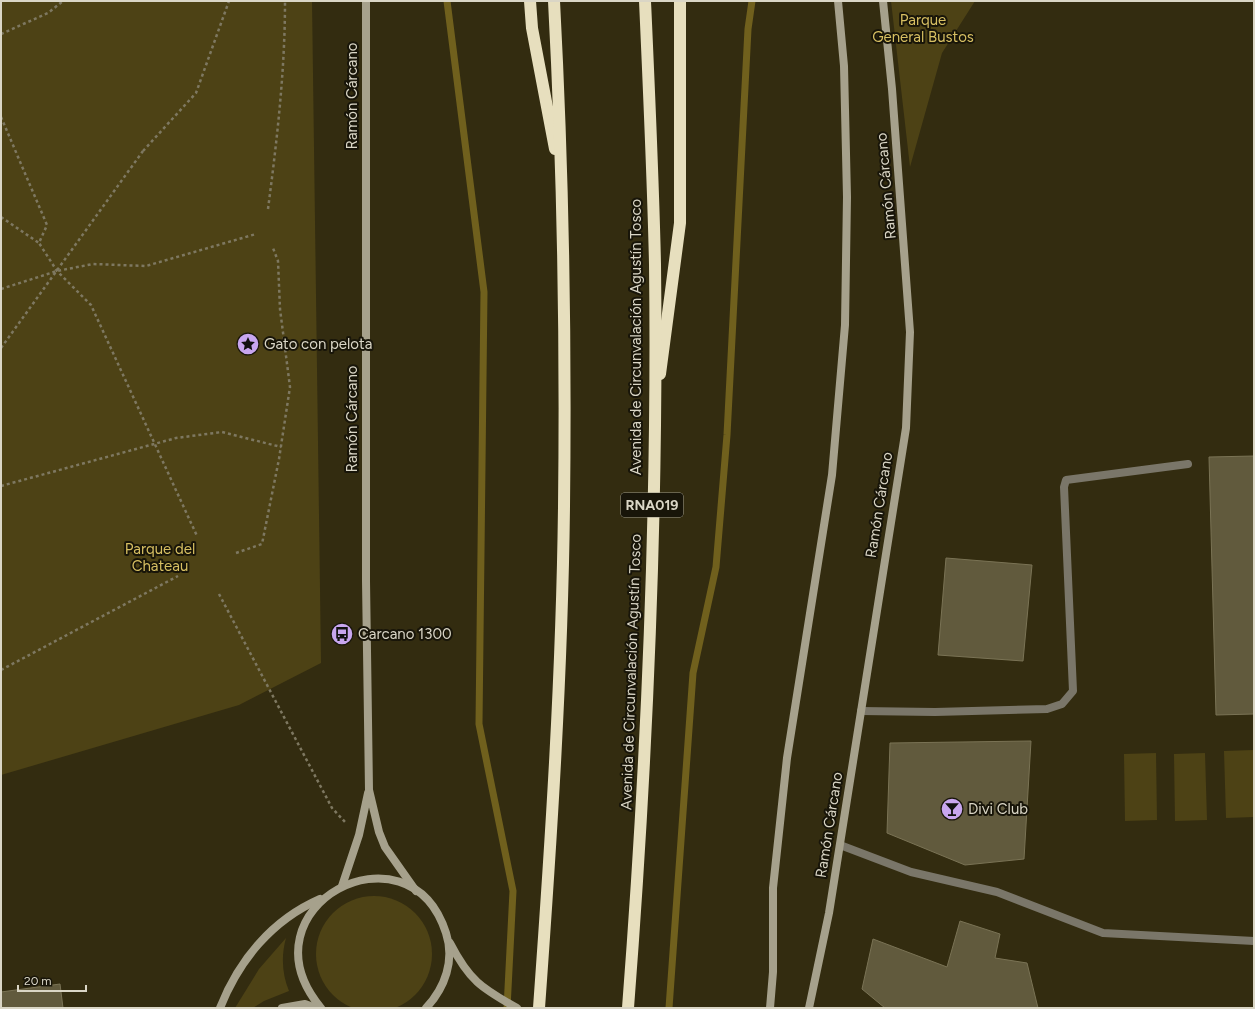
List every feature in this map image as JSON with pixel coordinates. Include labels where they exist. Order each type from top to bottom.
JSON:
[{"type":"highway","points":[[530,1],[532,28],[562,184]]},
{"type":"highway","points":[[539,1008],[558,709],[564,518],[564,284],[562,184],[554,1]]},
{"type":"highway","name":"Avenida de Circunvalación Agustín Tosco","points":[[628,1008],[641,819],[648,682],[653,427],[654,264],[645,1]]},
{"type":"highway","points":[[653,427],[680,223],[680,1]]},
{"type":"main road","name":"Ramón Cárcano","points":[[366,1],[366,557],[369,790],[379,832],[385,846],[416,891]]},
{"type":"main road","points":[[770,1008],[773,972],[774,880],[787,758],[832,475],[845,325],[848,196],[844,66],[838,1]]},
{"type":"main road","name":"Ramón Cárcano","points":[[809,1008],[829,913],[906,428],[910,332],[892,89],[883,1]]},
{"type":"main road","name":"Ramón Cárcano","points":[[342,886],[359,835],[369,790]]},
{"type":"main road","points":[[220,1008],[228,988],[242,965],[263,938],[293,913],[323,898],[342,886],[361,879],[380,878],[399,882],[416,891],[432,904],[443,921],[449,940],[462,967],[475,981],[491,994],[517,1008]]},
{"type":"main road","points":[[321,1008],[310,994],[301,975],[298,954],[301,934],[310,914],[323,898]]},
{"type":"main road","points":[[426,1008],[436,998],[445,980],[450,960],[449,940]]},
{"type":"main road","points":[[282,1008],[305,1004],[316,1008]]},
{"type":"lane","points":[[861,711],[936,712],[1048,709],[1062,704],[1073,691],[1064,487],[1066,480],[1188,464]]},
{"type":"lane","points":[[840,845],[911,872],[997,892],[1103,933],[1254,941]]},
{"type":"path","points":[[1,34],[48,13],[63,1]]},
{"type":"path","points":[[1,348],[143,151],[196,93],[229,1]]},
{"type":"path","points":[[268,210],[278,132],[285,46],[285,1]]},
{"type":"path","points":[[1,117],[47,226],[39,243]]},
{"type":"path","points":[[1,217],[39,243],[56,271],[91,305],[197,536]]},
{"type":"path","points":[[1,289],[56,271],[93,264],[146,266],[256,234]]},
{"type":"path","points":[[236,553],[262,544],[290,387],[280,309],[278,261],[273,248]]},
{"type":"path","points":[[1,486],[176,438],[222,432],[280,447]]},
{"type":"path","points":[[1,670],[178,576]]},
{"type":"path","points":[[219,594],[332,808],[359,835]]},
{"type":"green space","name":"Parque del Chateau","points":[[1,1],[312,1],[321,663],[239,705],[1,775]]},
{"type":"green space","name":"Parque General Bustos","points":[[891,1],[975,1],[942,53],[910,167]]},
{"type":"green space","points":[[1254,750],[1254,817],[1226,818],[1224,751]]},
{"type":"green space","points":[[1156,753],[1157,820],[1125,821],[1124,754]]},
{"type":"green space","points":[[1205,753],[1207,820],[1175,821],[1174,754]]},
{"type":"green space","points":[[374,896],[396,900],[415,913],[428,932],[432,954],[428,976],[415,995],[396,1008],[374,1012],[352,1008],[333,995],[320,976],[316,954],[320,932],[333,913],[352,900]]},
{"type":"green space","points":[[286,938],[283,951],[283,965],[289,991],[264,1001],[253,1008],[235,1008],[259,969]]},
{"type":"building","points":[[1254,456],[1254,714],[1216,715],[1209,457]]},
{"type":"building","points":[[946,558],[1032,565],[1023,661],[938,655]]},
{"type":"building","points":[[1031,741],[1024,859],[965,865],[887,833],[890,743]]},
{"type":"building","points":[[960,921],[1000,934],[995,958],[1027,963],[1038,1008],[885,1008],[862,989],[873,939],[947,967]]},
{"type":"building","points":[[60,984],[63,1008],[1,1008],[1,992]]},
{"type":"waterway","points":[[447,1],[484,292],[479,724],[513,891],[507,1008]]},
{"type":"waterway","points":[[669,1008],[693,673],[716,567],[727,435],[748,29],[752,1]]},
{"type":"place","name":"Gato con pelota","points":[[248,344]]},
{"type":"place","name":"Carcano 1300","points":[[342,634]]},
{"type":"place","name":"Divi Club","points":[[952,809]]}]
